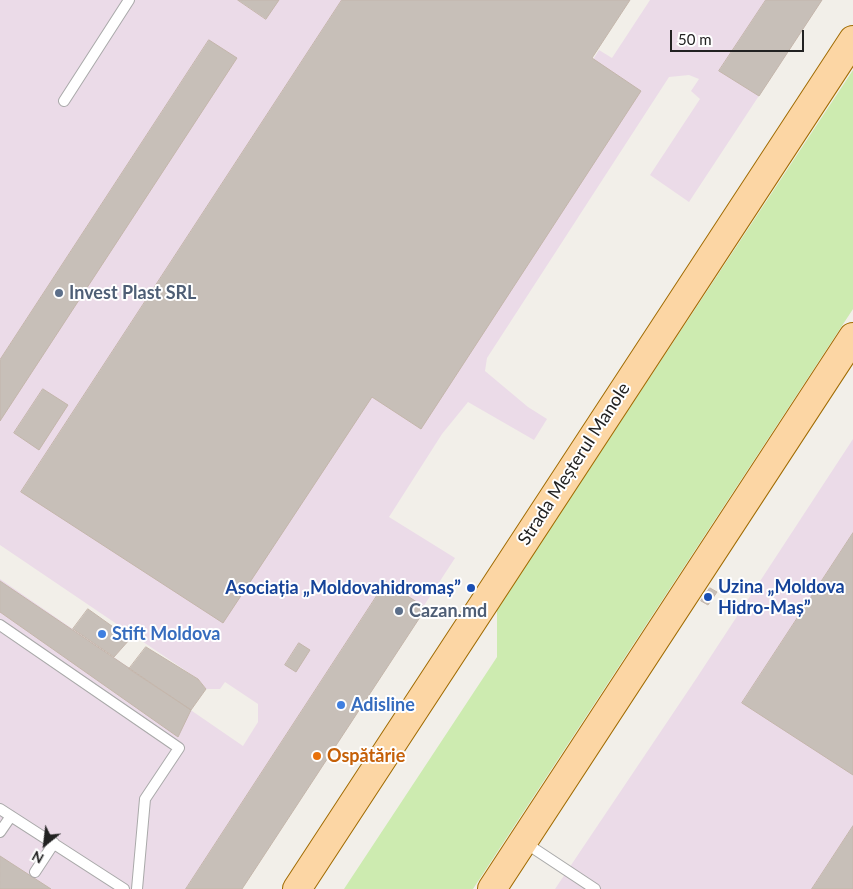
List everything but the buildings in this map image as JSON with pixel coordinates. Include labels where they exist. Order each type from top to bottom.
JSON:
[{"type":"main road","name":"Strada Meșterul Manole","points":[[297,889],[853,40]]},
{"type":"main road","points":[[492,889],[853,337]]},
{"type":"lane","points":[[64,101],[129,0]]},
{"type":"lane","points":[[0,625],[178,748],[145,799],[137,889]]},
{"type":"lane","points":[[0,809],[124,889]]},
{"type":"lane","points":[[0,832],[11,816]]},
{"type":"lane","points":[[523,842],[596,889]]},
{"type":"lane","points":[[35,872],[54,844]]},
{"type":"shaded area","points":[[0,0],[505,0],[570,96],[599,50],[612,58],[650,0],[822,0],[689,202],[650,175],[700,99],[691,91],[699,79],[689,75],[669,77],[487,358],[485,371],[528,407],[547,419],[534,440],[468,402],[442,434],[389,517],[455,558],[239,889],[0,889],[0,579],[243,746],[258,722],[258,704],[225,682],[220,689],[206,689],[198,679],[0,545]]},
{"type":"shaded area","points":[[853,439],[853,889],[555,889],[696,679]]},
{"type":"green space","points":[[853,70],[853,309],[473,889],[344,889],[497,657],[497,609]]},
{"type":"place","name":"Invest Plast SRL","points":[[59,293]]},
{"type":"place","name":"Asociația „Moldovahidromaș”","points":[[471,588]]},
{"type":"place","name":"Uzina „Moldova Hidro-Maș”","points":[[708,597]]},
{"type":"place","name":"Cazan.md","points":[[399,611]]},
{"type":"place","name":"Stift Moldova","points":[[102,634]]},
{"type":"place","name":"Adisline","points":[[341,705]]},
{"type":"place","name":"Ospătărie","points":[[317,756]]}]
